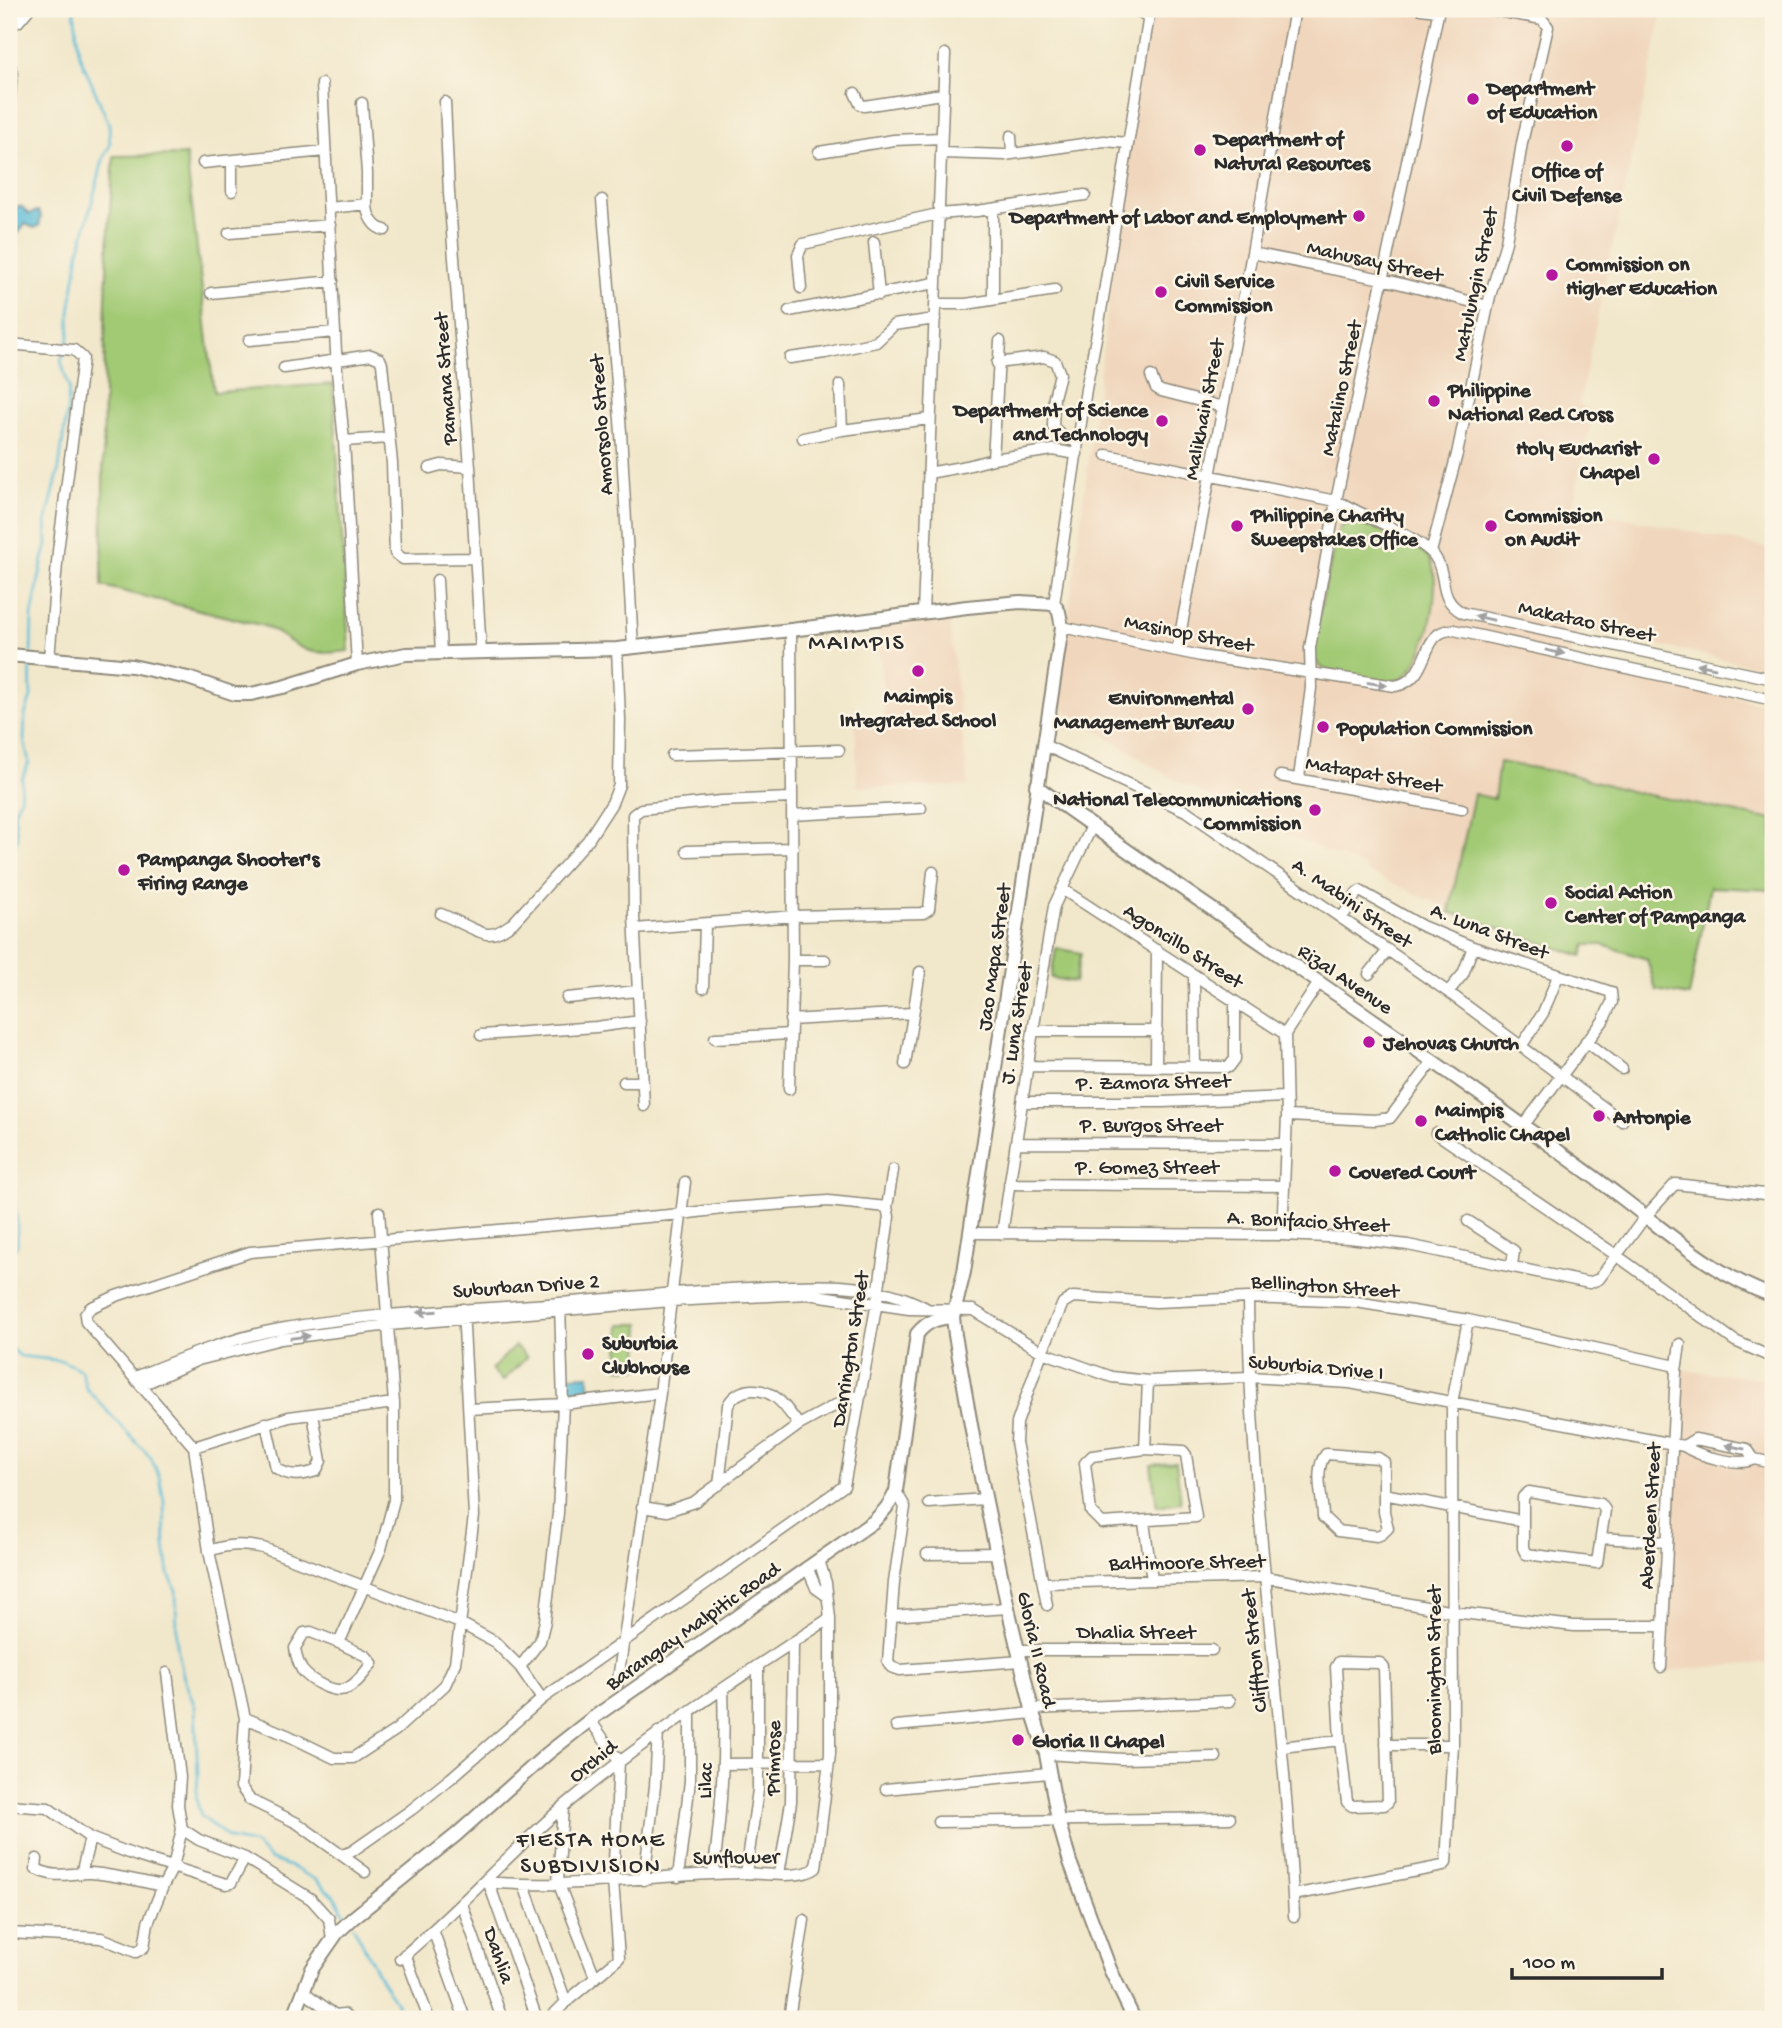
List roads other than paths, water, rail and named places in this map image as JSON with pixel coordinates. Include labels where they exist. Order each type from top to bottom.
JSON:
[{"type":"street","points":[[9,25],[18,22],[29,9]]},
{"type":"street","points":[[14,656],[132,667],[188,678],[235,694],[283,687],[357,664],[406,654],[617,649],[1020,601],[1054,604],[1078,443],[1150,13],[1134,9]]},
{"type":"street","name":"Malikhain Street","points":[[1177,651],[1295,9]]},
{"type":"street","points":[[1421,9],[1439,10]]},
{"type":"street","name":"Matulungin Street","points":[[1431,552],[1457,454],[1489,306],[1506,242],[1521,143],[1548,27],[1542,19],[1486,9]]},
{"type":"street","name":"Matalino Street","points":[[1299,778],[1311,688],[1310,648],[1336,501],[1439,10]]},
{"type":"street","points":[[923,613],[945,54]]},
{"type":"street","points":[[9,62],[12,72],[9,112]]},
{"type":"street","points":[[322,84],[357,664]]},
{"type":"street","points":[[856,93],[860,104],[864,106],[943,94]]},
{"type":"street","name":"Pamana Street","points":[[446,102],[449,193],[481,653]]},
{"type":"street","points":[[362,103],[367,210],[375,225],[385,230]]},
{"type":"street","points":[[1011,136],[1012,154]]},
{"type":"street","points":[[819,152],[894,140],[941,138]]},
{"type":"street","points":[[941,153],[1012,154],[1095,142],[1128,143]]},
{"type":"street","points":[[203,163],[325,151]]},
{"type":"street","points":[[232,162],[232,191]]},
{"type":"street","points":[[801,288],[798,255],[803,244],[938,214],[1085,195]]},
{"type":"street","name":"Amorsolo Street","points":[[602,200],[621,432],[633,647]]},
{"type":"street","points":[[329,208],[367,204]]},
{"type":"street","points":[[993,209],[993,298]]},
{"type":"street","points":[[229,233],[330,225]]},
{"type":"street","points":[[874,242],[879,295]]},
{"type":"street","name":"Mahusay Street","points":[[1252,253],[1382,279],[1489,306]]},
{"type":"street","points":[[211,293],[333,281]]},
{"type":"street","points":[[789,310],[935,284]]},
{"type":"street","points":[[935,304],[965,303],[1055,290]]},
{"type":"street","points":[[790,358],[876,342],[894,325],[935,319]]},
{"type":"street","points":[[249,340],[335,332]]},
{"type":"street","points":[[993,459],[1000,341]]},
{"type":"street","points":[[9,344],[74,350],[83,358],[45,659]]},
{"type":"street","points":[[284,368],[370,355],[380,359],[389,438],[394,545],[398,558],[476,558]]},
{"type":"street","points":[[998,363],[1044,357],[1055,361],[1060,374],[1054,397],[1053,427],[1063,436],[1078,443]]},
{"type":"street","points":[[1151,376],[1156,388],[1161,391],[1223,407]]},
{"type":"street","points":[[841,385],[842,430]]},
{"type":"street","points":[[803,438],[929,419]]},
{"type":"street","points":[[344,441],[389,438]]},
{"type":"street","points":[[928,473],[1052,450],[1077,454]]},
{"type":"street","points":[[1107,455],[1336,501],[1431,552]]},
{"type":"street","points":[[430,468],[452,464],[470,467]]},
{"type":"street","name":"Makatao Street","points":[[1431,552],[1439,567],[1447,598],[1463,613],[1773,679]]},
{"type":"street","points":[[438,580],[441,653]]},
{"type":"street","name":"Jao Mapa Street","points":[[955,1312],[964,1272],[1014,952],[1036,786],[1062,627],[1054,604]]},
{"type":"street","name":"Masinop Street","points":[[1062,627],[1177,651],[1384,685],[1403,685],[1416,675],[1432,641],[1441,631]]},
{"type":"street","points":[[789,1089],[794,916],[790,750],[791,630]]},
{"type":"street","name":"Makatao Street","points":[[1441,631],[1454,630],[1773,700]]},
{"type":"street","points":[[441,914],[479,932],[488,935],[497,933],[513,923],[588,841],[612,803],[619,785],[617,649]]},
{"type":"street","name":"A. Mabini Street","points":[[1044,745],[1188,812],[1448,992],[1622,1121]]},
{"type":"street","points":[[672,755],[839,750]]},
{"type":"street","name":"Matapat Street","points":[[1279,776],[1462,809]]},
{"type":"street","name":"Rizal Avenue","points":[[1036,786],[1318,984],[1433,1061],[1677,1241],[1746,1286],[1773,1296]]},
{"type":"street","points":[[644,1107],[637,991],[632,820],[638,810],[721,801],[792,798]]},
{"type":"street","points":[[792,815],[921,808]]},
{"type":"street","name":"J. Luna Street","points":[[1002,1234],[1054,906],[1091,826]]},
{"type":"street","points":[[687,851],[793,848]]},
{"type":"street","points":[[635,929],[794,916],[923,913],[929,909],[933,872]]},
{"type":"street","name":"Agoncillo Street","points":[[1062,889],[1285,1034]]},
{"type":"street","name":"A. Luna Street","points":[[1342,918],[1360,891],[1422,926],[1473,947],[1611,992],[1612,1002],[1603,1021],[1586,1041]]},
{"type":"street","points":[[703,988],[705,925]]},
{"type":"street","points":[[1448,992],[1463,974],[1473,947]]},
{"type":"street","points":[[1156,1065],[1157,950]]},
{"type":"street","points":[[1369,974],[1388,950]]},
{"type":"street","points":[[793,960],[825,960]]},
{"type":"street","points":[[905,1064],[920,972]]},
{"type":"street","points":[[1522,1045],[1543,1013],[1558,975]]},
{"type":"street","points":[[1194,976],[1195,1067]]},
{"type":"street","points":[[1282,1235],[1287,1116],[1285,1034],[1318,984]]},
{"type":"street","points":[[567,998],[637,991]]},
{"type":"street","points":[[1027,1066],[1156,1065],[1224,1068],[1234,1063],[1235,1002]]},
{"type":"street","points":[[790,1020],[912,1013]]},
{"type":"street","points":[[481,1035],[596,1027],[640,1021]]},
{"type":"street","points":[[1033,1031],[1157,1031]]},
{"type":"street","points":[[715,1038],[790,1034]]},
{"type":"street","points":[[1523,1126],[1586,1041],[1622,1069]]},
{"type":"street","points":[[1287,1116],[1375,1120],[1390,1118],[1433,1061]]},
{"type":"street","points":[[624,1082],[642,1082]]},
{"type":"street","name":"P. Zamora Street","points":[[1022,1102],[1163,1102],[1285,1097]]},
{"type":"street","points":[[1436,1133],[1616,1255],[1735,1341],[1773,1358]]},
{"type":"street","name":"P. Burgos Street","points":[[1017,1143],[1286,1144]]},
{"type":"street","name":"Darrington Street","points":[[626,1639],[844,1486],[877,1302],[893,1170]]},
{"type":"street","points":[[617,1686],[660,1393],[685,1182]]},
{"type":"street","name":"A. Bonifacio Street","points":[[969,1233],[1282,1235],[1349,1238],[1512,1265],[1589,1283],[1595,1282],[1671,1186],[1679,1183],[1773,1195]]},
{"type":"street","name":"P. Gomez Street","points":[[1009,1184],[1283,1186]]},
{"type":"street","points":[[365,1872],[297,1823],[250,1800],[241,1787],[245,1718],[209,1551],[194,1447],[86,1322],[85,1315],[90,1308],[116,1296],[250,1252],[730,1208],[828,1202],[888,1212]]},
{"type":"street","points":[[339,1643],[381,1549],[394,1500],[394,1403],[379,1212]]},
{"type":"street","points":[[1468,1221],[1514,1251],[1512,1265]]},
{"type":"street","name":"Suburban Drive 2","points":[[138,1381],[198,1360],[281,1339],[389,1320],[808,1285],[877,1290],[909,1299],[926,1308]]},
{"type":"street","name":"Suburban Drive 2","points":[[671,1297],[808,1294],[877,1302],[909,1309],[926,1308],[955,1312]]},
{"type":"street","name":"Bellington Street","points":[[1047,1605],[1016,1442],[1017,1423],[1063,1303],[1073,1297],[1156,1302],[1248,1298],[1356,1302],[1468,1320],[1676,1366]]},
{"type":"street","name":"Cliffton Street","points":[[1248,1298],[1249,1377],[1282,1747],[1294,1916]]},
{"type":"street","points":[[520,1667],[540,1641],[558,1513],[563,1404],[560,1307]]},
{"type":"street","name":"Suburbia Drive I","points":[[955,1312],[975,1311],[1042,1352],[1112,1377],[1148,1381],[1249,1377],[1350,1383],[1684,1446],[1695,1454],[1746,1463],[1754,1459],[1773,1463]]},
{"type":"street","name":"Barangay Malpitic Road","points":[[293,2019],[312,1969],[335,1936],[353,1918],[456,1835],[590,1720],[873,1522],[892,1502],[896,1491],[917,1334],[924,1325],[955,1312]]},
{"type":"street","name":"Gloria II Road","points":[[955,1312],[966,1403],[985,1499],[1032,1711],[1046,1754],[1058,1820],[1095,1932],[1134,2019]]},
{"type":"street","points":[[245,1718],[334,1758],[353,1758],[396,1730],[445,1685],[455,1663],[474,1516],[463,1314]]},
{"type":"street","name":"Bloomington Street","points":[[1293,1895],[1445,1865],[1453,1745],[1452,1403],[1468,1320]]},
{"type":"street","name":"Aberdeen Street","points":[[1661,1667],[1676,1366],[1680,1344]]},
{"type":"street","points":[[1145,1449],[1148,1381]]},
{"type":"street","points":[[719,1485],[729,1405],[735,1397],[745,1391],[769,1391],[778,1398],[799,1425]]},
{"type":"street","points":[[469,1409],[563,1404],[660,1393]]},
{"type":"street","points":[[642,1507],[667,1511],[694,1502],[799,1425],[845,1400],[861,1395]]},
{"type":"street","points":[[194,1447],[266,1423],[313,1413],[394,1403]]},
{"type":"street","points":[[266,1423],[272,1461],[276,1468],[295,1476],[308,1474],[317,1471],[321,1461],[313,1413]]},
{"type":"street","points":[[1145,1449],[1183,1451],[1186,1455],[1196,1515],[1194,1518],[1144,1522],[1102,1523],[1096,1519],[1091,1512],[1085,1463],[1092,1456],[1145,1449]]},
{"type":"street","points":[[1326,1454],[1382,1459],[1385,1468],[1384,1493],[1384,1512],[1388,1528],[1382,1534],[1377,1536],[1334,1528],[1322,1517],[1322,1459],[1326,1454]]},
{"type":"street","points":[[896,1491],[905,1507],[891,1616],[1009,1608]]},
{"type":"street","points":[[1529,1492],[1601,1504],[1605,1510],[1598,1561],[1594,1564],[1531,1556],[1523,1548],[1523,1521],[1522,1497],[1529,1492]]},
{"type":"street","points":[[1384,1493],[1523,1521]]},
{"type":"street","points":[[929,1503],[985,1499]]},
{"type":"street","points":[[1144,1522],[1152,1580]]},
{"type":"street","points":[[1601,1538],[1667,1542]]},
{"type":"street","points":[[209,1551],[239,1544],[263,1549],[460,1623],[495,1642],[520,1667],[542,1699]]},
{"type":"street","points":[[927,1555],[997,1553]]},
{"type":"street","points":[[724,1763],[830,1763],[830,1618],[824,1577],[813,1563]]},
{"type":"street","points":[[813,1563],[816,1588],[827,1596]]},
{"type":"street","points":[[814,1583],[824,1577]]},
{"type":"street","name":"Baltimoore Street","points":[[1043,1583],[1265,1577],[1452,1612],[1574,1626],[1663,1626]]},
{"type":"street","name":"Dhalia Street","points":[[891,1616],[888,1662],[894,1670],[1020,1655],[1212,1650]]},
{"type":"street","name":"Orchid","points":[[429,2019],[402,1956],[462,1904],[563,1808],[619,1761],[658,1732],[830,1618]]},
{"type":"street","points":[[311,1632],[339,1643],[366,1656],[372,1663],[349,1688],[339,1690],[309,1677],[296,1659],[295,1648],[304,1633],[311,1632]]},
{"type":"street","points":[[342,1855],[351,1852],[411,1810],[542,1699],[626,1639]]},
{"type":"street","name":"Primrose","points":[[779,1874],[791,1802],[793,1642]]},
{"type":"street","points":[[1380,1663],[1384,1668],[1387,1804],[1352,1806],[1347,1802],[1340,1740],[1337,1664],[1380,1663]]},
{"type":"street","points":[[747,1873],[760,1762],[758,1665]]},
{"type":"street","points":[[9,1933],[101,1938],[136,1952],[144,1947],[148,1923],[173,1867],[182,1829],[178,1805],[180,1777],[167,1673]]},
{"type":"street","name":"Lilac","points":[[713,1874],[721,1818],[724,1763],[723,1689]]},
{"type":"street","points":[[896,1726],[1032,1711],[1230,1701]]},
{"type":"street","points":[[678,1877],[690,1781],[691,1711]]},
{"type":"street","points":[[549,2019],[566,2001],[619,1958],[613,1881],[619,1761],[590,1720]]},
{"type":"street","points":[[644,1880],[658,1732]]},
{"type":"street","points":[[1282,1747],[1340,1740]]},
{"type":"street","points":[[1386,1745],[1453,1745]]},
{"type":"street","points":[[1046,1754],[1122,1759],[1216,1757]]},
{"type":"street","name":"Sunflower","points":[[487,1880],[524,1885],[713,1874],[810,1872],[816,1868],[830,1763]]},
{"type":"street","points":[[886,1789],[1048,1773]]},
{"type":"street","points":[[9,1805],[48,1808],[90,1838],[226,1884],[231,1882],[245,1858]]},
{"type":"street","points":[[563,1808],[558,1882],[595,1977]]},
{"type":"street","points":[[938,1822],[1230,1818]]},
{"type":"street","points":[[182,1829],[200,1840],[245,1858],[311,1899],[329,1919],[335,1936]]},
{"type":"street","points":[[81,1874],[90,1838]]},
{"type":"street","points":[[37,1859],[36,1869],[65,1876],[91,1873],[163,1886]]},
{"type":"street","points":[[487,1880],[537,2019]]},
{"type":"street","points":[[524,1885],[566,2001]]},
{"type":"street","name":"Dahlia","points":[[462,1904],[502,2019]]},
{"type":"street","points":[[789,2019],[804,1920]]},
{"type":"street","points":[[433,1930],[465,2019]]},
{"type":"street","points":[[304,1992],[335,2015],[344,2014],[351,2019]]},
{"type":"water","points":[[22,207],[29,214],[38,211],[41,216],[39,226],[34,228],[25,224],[17,235],[12,236],[9,208]]},
{"type":"water","points":[[589,1375],[589,1390],[569,1391],[568,1376]]},
{"type":"waterway","points":[[31,653],[32,616],[47,545],[46,522],[58,474],[67,412],[69,388],[61,361],[69,338],[79,252],[104,156],[110,145],[109,124],[79,54],[74,9]]},
{"type":"waterway","points":[[9,882],[11,853],[17,839],[14,812],[29,762],[24,739],[25,715],[31,697],[30,659]]},
{"type":"waterway","points":[[9,934],[12,957],[9,982]]},
{"type":"waterway","points":[[9,1049],[9,1068]]},
{"type":"waterway","points":[[9,1148],[17,1224],[17,1245],[9,1258]]},
{"type":"waterway","points":[[9,1347],[20,1356],[63,1361],[81,1370],[86,1388],[151,1458],[160,1479],[169,1574],[176,1590],[177,1646],[183,1675],[195,1707],[198,1777],[196,1799],[201,1816],[230,1839],[254,1844],[270,1859],[316,1880],[334,1896],[347,1917]]},
{"type":"waterway","points":[[353,1925],[381,1980],[396,2002],[398,2019]]},
{"type":"place","name":"Department of Education","points":[[1473,99]]},
{"type":"place","name":"Office of Civil Defense","points":[[1567,146]]},
{"type":"place","name":"Department of Natural Resources","points":[[1200,150]]},
{"type":"place","name":"Department of Labor and Employment","points":[[1359,216]]},
{"type":"place","name":"Commission on Higher Education","points":[[1552,275]]},
{"type":"place","name":"Civil Service Commission","points":[[1161,292]]},
{"type":"place","name":"Philippine National Red Cross","points":[[1434,401]]},
{"type":"place","name":"Department of Science and Technology","points":[[1162,421]]},
{"type":"place","name":"Holy Eucharist Chapel","points":[[1654,459]]},
{"type":"place","name":"Philippine Charity Sweepstakes Office","points":[[1237,526]]},
{"type":"place","name":"Commission on Audit","points":[[1491,526]]},
{"type":"place","name":"Maimpis Integrated School","points":[[918,671]]},
{"type":"place","name":"Environmental Management Bureau","points":[[1248,709]]},
{"type":"place","name":"Population Commission","points":[[1323,727]]},
{"type":"place","name":"National Telecommunications Commission","points":[[1315,810]]},
{"type":"place","name":"Pampanga Shooter's Firing Range","points":[[124,870]]},
{"type":"place","name":"Social Action Center of Pampanga","points":[[1551,903]]},
{"type":"place","name":"Jehovas Church","points":[[1369,1042]]},
{"type":"place","name":"Antonpie","points":[[1599,1116]]},
{"type":"place","name":"Maimpis Catholic Chapel","points":[[1421,1121]]},
{"type":"place","name":"Covered Court","points":[[1335,1171]]},
{"type":"place","name":"Suburbia Clubhouse","points":[[588,1354]]},
{"type":"place","name":"Gloria II Chapel","points":[[1018,1740]]},
{"type":"district","name":"MAIMPIS","points":[[857,641]]},
{"type":"district","name":"FIESTA HOME SUBDIVISION","points":[[591,1851]]}]
